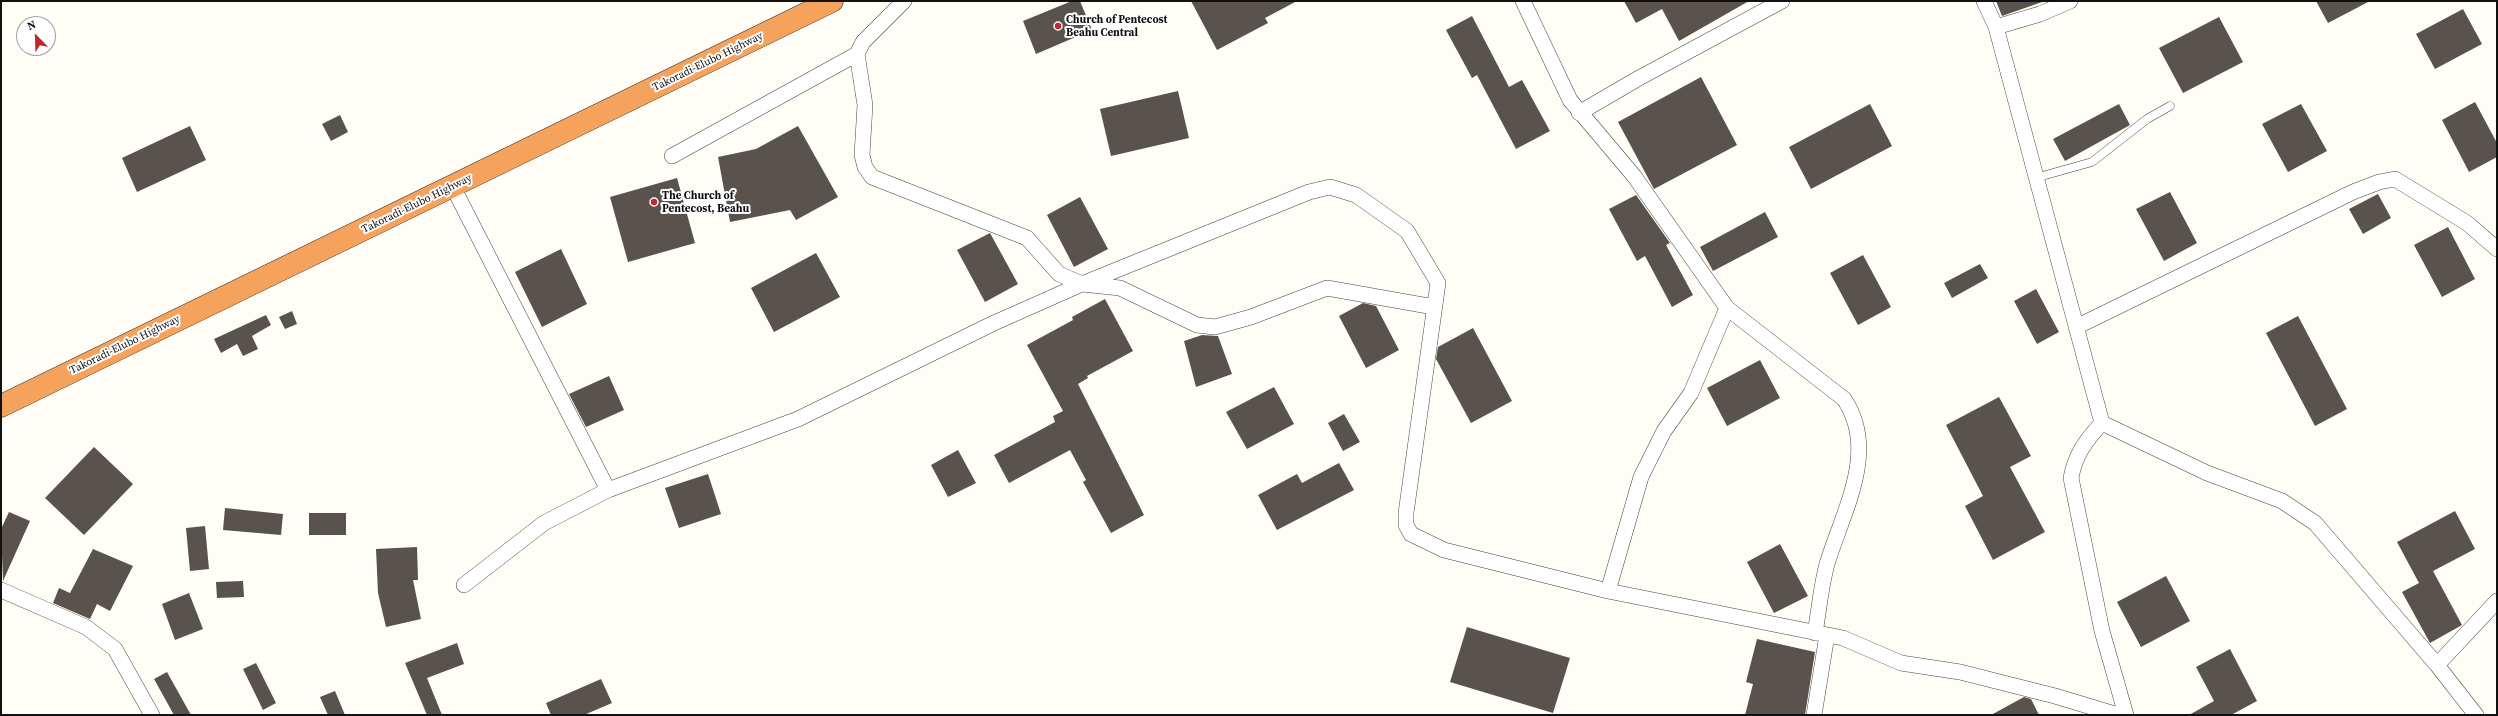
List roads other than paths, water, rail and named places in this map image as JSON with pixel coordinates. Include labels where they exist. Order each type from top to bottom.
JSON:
[{"type":"highway","name":"Takoradi-Elubo Highway","points":[[1,406],[832,1]]},
{"type":"street","points":[[904,1],[863,42],[858,54],[865,105],[862,155],[865,167],[872,177],[1027,238],[1059,274],[1082,284],[1120,288],[1196,325],[1215,327],[1251,317],[1326,288],[1434,307]]},
{"type":"street","points":[[1524,1],[1566,93],[1579,113],[1634,176],[1727,308],[1844,399],[1852,410],[1858,429],[1859,466],[1827,565],[1814,715]]},
{"type":"street","points":[[1579,113],[1638,78],[1782,1]]},
{"type":"street","points":[[1984,1],[1996,27],[2035,178],[2102,423],[2207,473],[2282,501],[2315,523],[2437,665],[2476,715]]},
{"type":"street","points":[[1996,27],[2040,14],[2070,1]]},
{"type":"street","points":[[672,156],[858,54]]},
{"type":"street","points":[[2076,327],[2353,192],[2379,182],[2395,179],[2467,222],[2497,249]]},
{"type":"street","points":[[453,187],[608,490]]},
{"type":"street","points":[[464,585],[544,523],[608,490],[798,419],[994,323],[1082,284],[1309,192],[1330,187],[1356,195],[1407,231],[1438,284],[1406,513],[1406,525],[1410,534],[1444,550],[1608,591],[1852,641],[1900,663],[1960,672],[2118,715]]},
{"type":"street","points":[[1608,591],[1641,477],[1664,431],[1692,393],[1727,308]]},
{"type":"street","points":[[2102,423],[2084,442],[2074,462],[2071,478],[2102,630],[2126,715]]},
{"type":"street","points":[[1,590],[86,627],[115,648],[152,715]]},
{"type":"street","points":[[2437,665],[2497,601]]},
{"type":"lane","points":[[2035,178],[2092,162],[2147,119],[2170,106]]},
{"type":"place","name":"Church of Pentecost Beahu Central","points":[[1058,26]]},
{"type":"place","name":"The Church of Pentecost, Beahu","points":[[654,202]]}]
